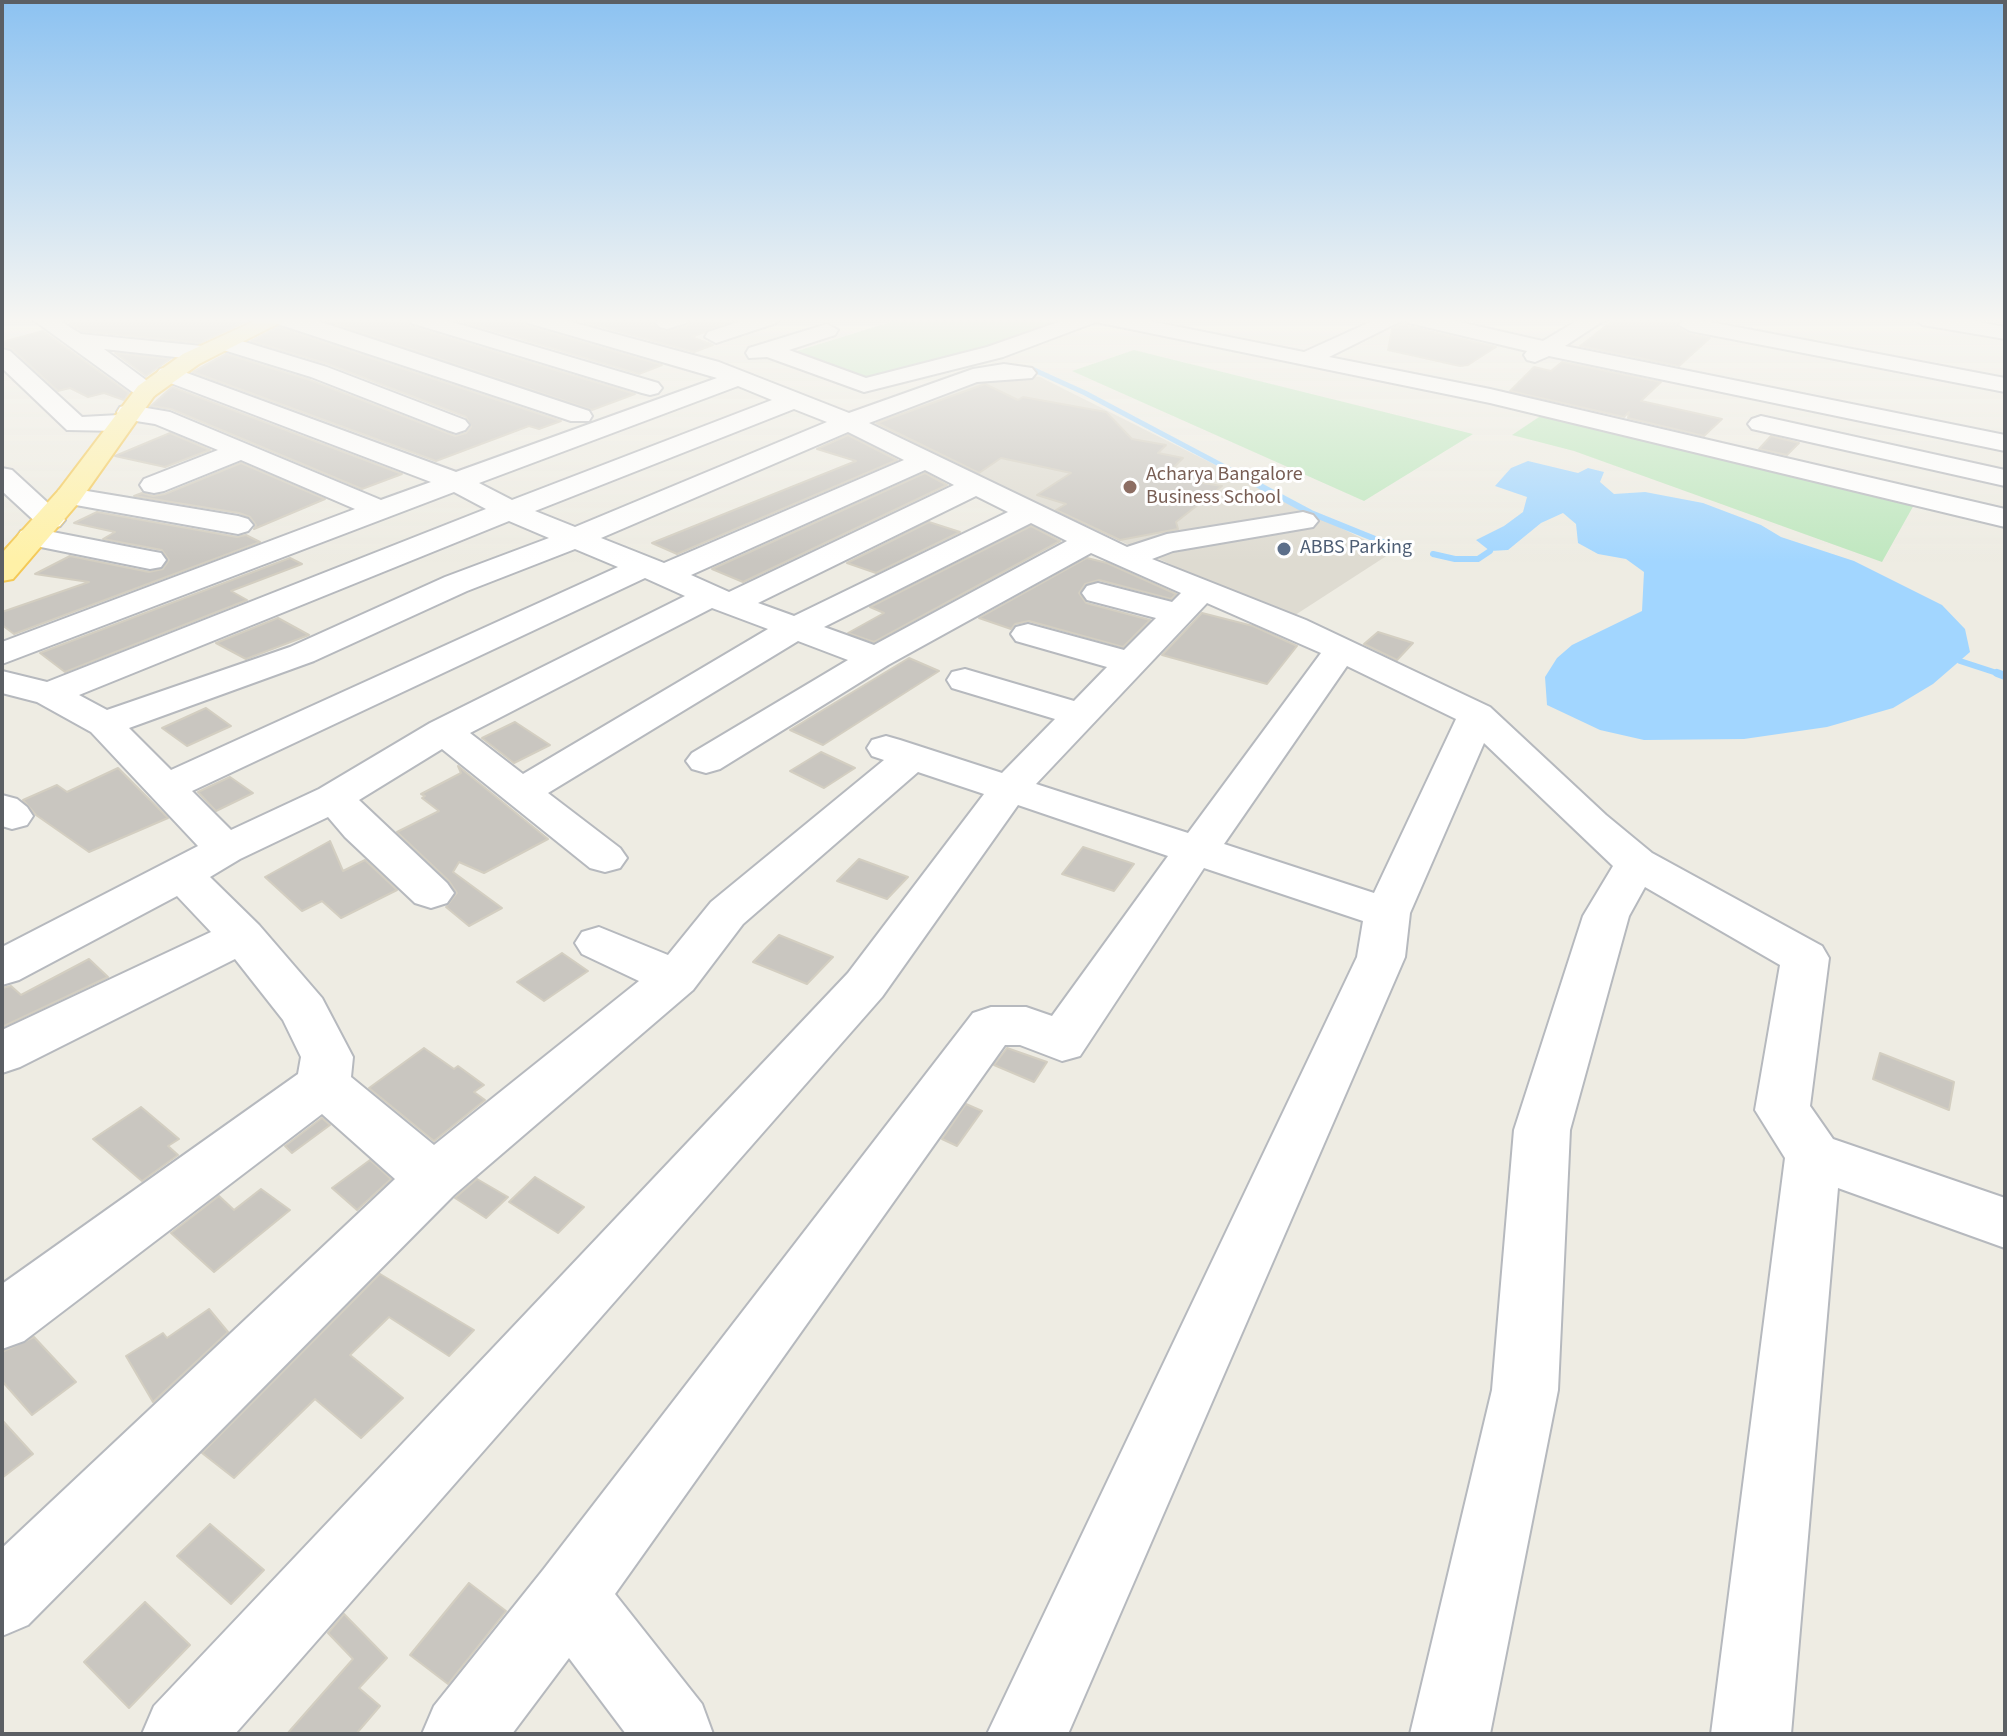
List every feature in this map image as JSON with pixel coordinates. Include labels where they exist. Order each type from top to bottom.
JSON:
[{"type":"main road","points":[[2,572],[69,496],[141,400]]},
{"type":"street","points":[[49,400],[76,425],[132,409],[161,417],[379,509]]},
{"type":"street","points":[[125,400],[132,409]]},
{"type":"street","points":[[238,400],[454,481],[513,512],[720,600],[876,658]]},
{"type":"street","points":[[391,400],[456,425]]},
{"type":"street","points":[[531,400],[580,416]]},
{"type":"street","points":[[2,654],[656,400]]},
{"type":"street","points":[[104,724],[302,654],[456,584],[575,538],[903,400]]},
{"type":"street","points":[[1508,400],[2005,518]]},
{"type":"street","points":[[1555,411],[1571,400]]},
{"type":"street","points":[[1792,400],[2005,443]]},
{"type":"street","points":[[50,694],[377,562],[513,512],[792,401],[851,423],[1125,558],[1190,602]]},
{"type":"street","points":[[1744,420],[2005,478]]},
{"type":"street","points":[[154,485],[240,451]]},
{"type":"street","points":[[168,787],[654,571],[926,460]]},
{"type":"street","points":[[2,476],[41,528],[150,560]]},
{"type":"street","points":[[2,968],[182,875],[225,849],[334,798],[444,731],[720,600],[977,485]]},
{"type":"street","points":[[69,496],[238,525]]},
{"type":"street","points":[[521,792],[795,628],[1031,512]]},
{"type":"street","points":[[1125,558],[1167,543],[1303,521]]},
{"type":"street","points":[[706,761],[876,658],[1091,541]]},
{"type":"street","points":[[1098,593],[1190,602],[1294,627],[1477,715],[1591,824],[1637,863],[1805,958],[1782,1110],[1813,1155],[2005,1223]]},
{"type":"street","points":[[182,1734],[865,985],[1009,789],[1190,602]]},
{"type":"street","points":[[1028,634],[1131,663]]},
{"type":"street","points":[[462,1734],[569,1596],[991,1026],[1026,1026],[1062,1042],[1194,850],[1197,851],[1341,650]]},
{"type":"street","points":[[965,680],[1081,715]]},
{"type":"street","points":[[2,682],[50,694],[104,724],[225,849]]},
{"type":"street","points":[[1027,1734],[1381,957],[1387,913],[1477,715]]},
{"type":"street","points":[[444,731],[605,858]]},
{"type":"street","points":[[2,1599],[434,1178],[676,978],[727,913],[899,752],[1387,913]]},
{"type":"street","points":[[334,798],[360,828],[431,893]]},
{"type":"street","points":[[1450,1734],[1525,1390],[1542,1130],[1606,916],[1637,863]]},
{"type":"street","points":[[2,1320],[323,1084],[327,1057],[304,1011],[242,936],[182,875]]},
{"type":"street","points":[[2,1053],[242,936]]},
{"type":"street","points":[[599,943],[676,978]]},
{"type":"street","points":[[323,1084],[434,1178]]},
{"type":"street","points":[[1751,1734],[1813,1155]]},
{"type":"street","points":[[569,1596],[674,1732],[672,1734]]},
{"type":"shaded area","name":"Acharya Bangalore Business School","points":[[919,400],[1086,400],[1391,553],[1289,619],[858,420]]},
{"type":"green space","points":[[1137,400],[1336,400],[1473,434],[1364,501]]},
{"type":"green space","points":[[1545,413],[1915,503],[1882,562],[1574,451],[1512,435]]},
{"type":"water","points":[[1528,461],[1578,473],[1588,468],[1604,472],[1600,482],[1614,494],[1645,492],[1703,503],[1761,525],[1781,537],[1854,561],[1942,605],[1965,629],[1970,652],[1933,684],[1893,708],[1827,727],[1744,739],[1644,740],[1600,730],[1547,705],[1545,677],[1557,658],[1572,645],[1642,611],[1644,572],[1626,559],[1598,554],[1578,543],[1576,524],[1563,513],[1541,523],[1508,550],[1490,551],[1476,540],[1523,512],[1527,497],[1495,486],[1511,468]]},
{"type":"building","points":[[158,400],[206,400],[402,474],[362,489],[171,409],[151,406]]},
{"type":"building","points":[[269,400],[362,400],[455,436],[466,433],[471,427],[466,417],[422,400],[498,400],[561,421],[539,429],[529,426],[436,461]]},
{"type":"building","points":[[562,400],[619,400],[592,410]]},
{"type":"building","name":"Acharya Bangalore Business School","points":[[941,400],[1040,400],[1106,412],[1132,439],[1166,445],[1158,453],[1183,458],[1164,477],[1222,486],[1176,522],[1178,529],[1120,540],[1056,510],[1066,504],[1037,495],[1071,473],[1001,458],[979,473],[877,423]]},
{"type":"building","points":[[1550,400],[1642,400],[1722,419],[1704,436],[1628,418],[1629,412],[1624,417]]},
{"type":"building","points":[[170,433],[210,450],[165,467],[115,456]]},
{"type":"building","points":[[848,435],[897,460],[677,554],[652,543],[856,461],[817,449]]},
{"type":"building","points":[[1771,436],[1799,443],[1787,455],[1759,449]]},
{"type":"building","points":[[241,463],[325,499],[254,529],[256,525],[250,517],[239,513],[134,496],[142,493],[153,496],[165,494]]},
{"type":"building","points":[[925,473],[947,485],[743,582],[712,569]]},
{"type":"building","points":[[97,512],[237,537],[246,535],[260,542],[14,634],[2,625],[2,612],[89,582],[35,574],[70,556],[149,572],[163,569],[169,560],[162,550],[103,539],[115,532],[74,523]]},
{"type":"building","points":[[929,522],[960,532],[876,573],[847,563]]},
{"type":"building","points":[[1031,526],[1060,541],[874,642],[848,633],[884,613],[870,607]]},
{"type":"building","points":[[290,558],[302,564],[231,591],[247,600],[65,672],[40,653]]},
{"type":"building","points":[[1087,558],[1107,563],[1176,594],[1171,599],[1099,580],[1085,584],[1079,593],[1086,603],[1150,620],[1123,647],[1029,621],[1015,624],[1011,629],[979,618]]},
{"type":"building","points":[[1202,613],[1253,626],[1297,646],[1267,684],[1162,655]]},
{"type":"building","points":[[278,618],[309,635],[246,659],[216,643]]},
{"type":"building","points":[[1378,632],[1413,643],[1397,660],[1364,644]]},
{"type":"building","points":[[909,658],[939,671],[823,745],[790,730]]},
{"type":"building","points":[[206,708],[231,726],[187,746],[162,728]]},
{"type":"building","points":[[515,722],[550,745],[514,763],[482,738]]},
{"type":"building","points":[[821,752],[855,768],[824,788],[790,771]]},
{"type":"building","points":[[458,766],[548,839],[484,873],[459,862],[453,872],[502,908],[469,926],[446,907],[457,893],[449,881],[397,832],[439,811],[421,794],[461,773]]},
{"type":"building","points":[[118,768],[168,818],[89,852],[36,815],[23,800],[57,785],[67,792]]},
{"type":"building","points":[[230,777],[253,793],[216,811],[198,792]]},
{"type":"building","points":[[330,841],[343,871],[365,860],[397,890],[341,918],[322,901],[302,911],[265,877]]},
{"type":"building","points":[[1083,847],[1134,864],[1114,891],[1062,874]]},
{"type":"building","points":[[859,859],[908,877],[887,899],[837,881]]},
{"type":"building","points":[[779,935],[833,957],[807,984],[753,962]]},
{"type":"building","points":[[562,953],[588,971],[544,1001],[517,982]]},
{"type":"building","points":[[89,959],[108,977],[2,1027],[2,988],[11,986],[21,995]]},
{"type":"building","points":[[424,1048],[454,1069],[458,1066],[484,1085],[474,1092],[485,1100],[434,1141],[369,1088]]},
{"type":"building","points":[[1007,1048],[1047,1062],[1034,1082],[994,1065]]},
{"type":"building","points":[[1880,1053],[1954,1082],[1949,1110],[1873,1079]]},
{"type":"building","points":[[966,1104],[982,1111],[957,1146],[942,1139]]},
{"type":"building","points":[[141,1107],[179,1139],[168,1146],[178,1155],[142,1181],[93,1139]]},
{"type":"building","points":[[322,1118],[330,1125],[292,1153],[285,1146]]},
{"type":"building","points":[[370,1160],[391,1179],[357,1210],[332,1188]]},
{"type":"building","points":[[535,1177],[584,1207],[558,1233],[509,1202]]},
{"type":"building","points":[[477,1179],[508,1197],[486,1218],[455,1198]]},
{"type":"building","points":[[261,1189],[290,1210],[214,1272],[171,1233],[219,1196],[234,1210]]},
{"type":"building","points":[[380,1274],[474,1330],[449,1356],[389,1317],[350,1355],[403,1398],[361,1438],[315,1399],[234,1478],[202,1453]]},
{"type":"building","points":[[209,1309],[228,1332],[153,1402],[126,1356],[163,1333],[167,1338]]},
{"type":"building","points":[[34,1337],[76,1382],[32,1415],[2,1381],[2,1352]]},
{"type":"building","points":[[2,1420],[33,1454],[2,1478]]},
{"type":"building","points":[[210,1524],[264,1570],[231,1604],[177,1556]]},
{"type":"building","points":[[469,1583],[506,1611],[448,1684],[410,1655]]},
{"type":"building","points":[[145,1602],[190,1645],[129,1708],[84,1662]]},
{"type":"building","points":[[344,1614],[387,1658],[359,1688],[380,1706],[356,1734],[287,1734],[353,1659],[328,1633]]},
{"type":"waterway","points":[[1098,400],[1238,474]]},
{"type":"waterway","points":[[1234,472],[1311,513],[1390,545],[1408,549]]},
{"type":"waterway","points":[[1433,554],[1455,559],[1478,559],[1490,551]]},
{"type":"waterway","points":[[1960,661],[1998,673]]},
{"type":"waterway","points":[[1998,673],[2003,675]]},
{"type":"waterway","points":[[1998,673],[2005,676]]},
{"type":"place","name":"Acharya Bangalore Business School","points":[[1130,487]]},
{"type":"place","name":"ABBS Parking","points":[[1284,549]]}]
